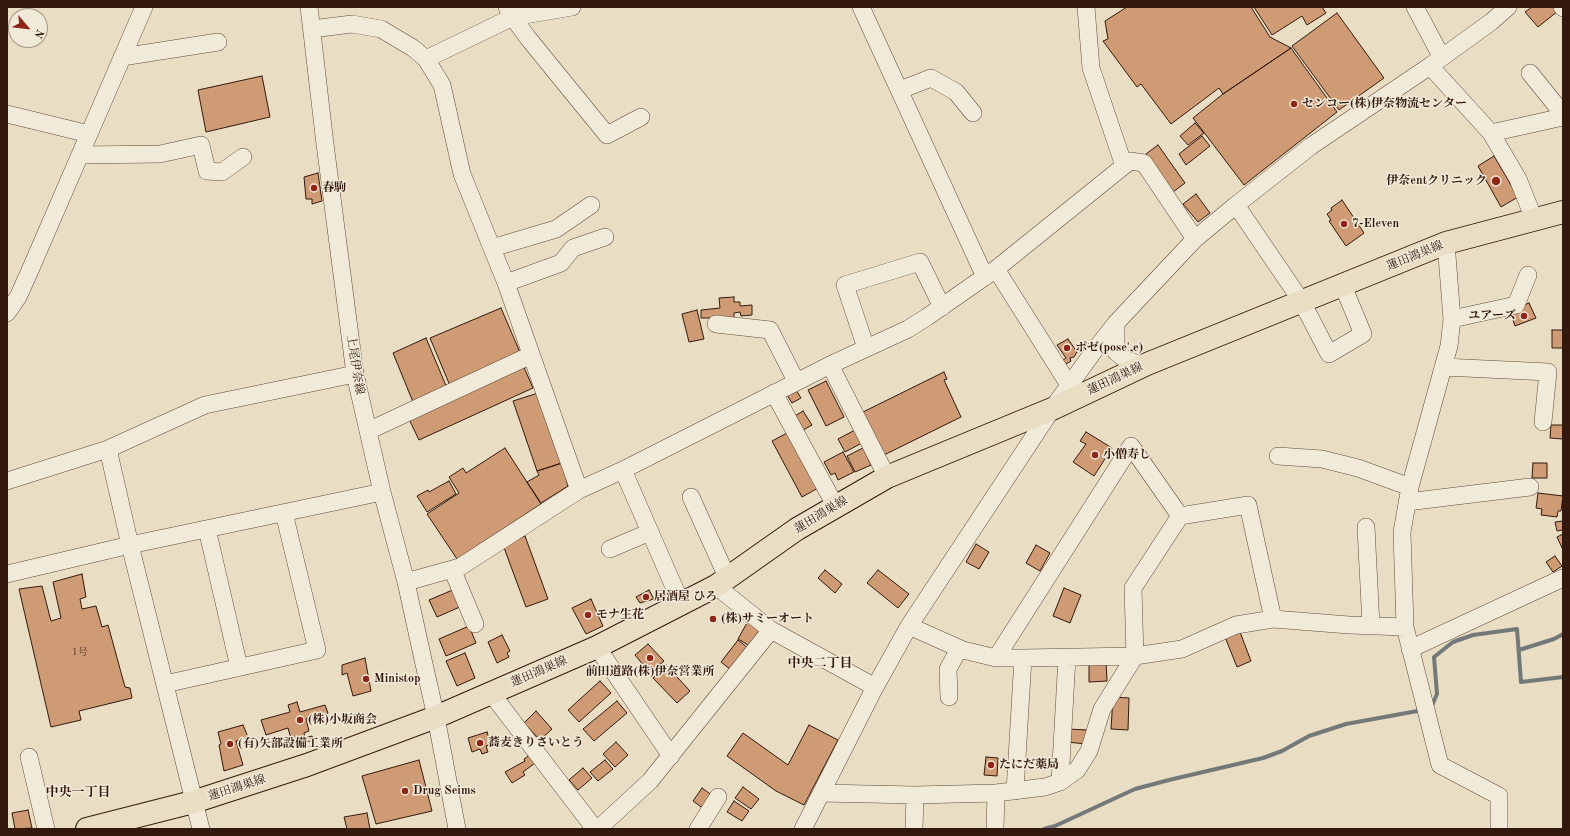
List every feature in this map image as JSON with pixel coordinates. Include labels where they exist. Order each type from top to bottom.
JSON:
[{"type":"main road","name":"蓮田鴻巣線","points":[[87,829],[193,802],[308,765],[436,716],[597,647],[722,582],[797,529],[887,477],[1052,409],[1147,364],[1343,286],[1446,243],[1563,212]]},
{"type":"street","points":[[7,313],[18,297],[28,275],[144,7]]},
{"type":"street","name":"上尾伊奈線","points":[[309,7],[355,374],[382,492],[406,582],[436,716],[457,829]]},
{"type":"street","points":[[426,60],[510,12],[572,7]]},
{"type":"street","points":[[861,7],[900,90],[991,273],[1069,385]]},
{"type":"street","points":[[1086,7],[1091,68],[1124,166]]},
{"type":"street","points":[[1415,7],[1436,61],[1491,133],[1518,179],[1534,219]]},
{"type":"street","points":[[803,829],[875,687],[909,626],[1052,409],[1116,323],[1195,239],[1236,205],[1311,146],[1492,22],[1508,7]]},
{"type":"street","points":[[510,12],[528,38],[607,135],[641,117]]},
{"type":"street","points":[[312,29],[352,24],[381,29],[413,48],[426,60],[442,85],[462,174],[506,283],[579,490]]},
{"type":"street","points":[[122,57],[218,42]]},
{"type":"street","points":[[1491,133],[1563,116],[1530,73]]},
{"type":"street","points":[[900,90],[931,78],[956,92],[973,113]]},
{"type":"street","points":[[7,114],[89,134]]},
{"type":"street","points":[[80,155],[160,154],[201,145],[207,171],[222,172],[243,157]]},
{"type":"street","points":[[406,582],[460,567],[579,490],[623,470],[774,392],[908,329],[991,273],[1130,161],[1144,163],[1195,239]]},
{"type":"street","points":[[492,248],[556,229],[592,205]]},
{"type":"street","points":[[1236,205],[1302,302],[1329,354],[1363,334],[1343,286]]},
{"type":"street","points":[[506,283],[561,263],[573,248],[605,237]]},
{"type":"street","points":[[1446,243],[1452,319],[1449,346],[1409,494],[1402,532],[1405,627],[1440,765],[1499,796],[1499,829]]},
{"type":"street","points":[[866,348],[845,285],[920,262],[942,307]]},
{"type":"street","points":[[1452,319],[1516,305],[1528,275]]},
{"type":"street","points":[[1116,323],[1116,352],[1124,359],[1135,363],[1147,364]]},
{"type":"street","points":[[716,324],[770,330],[796,382]]},
{"type":"street","points":[[368,431],[531,355]]},
{"type":"street","points":[[830,365],[887,477]]},
{"type":"street","points":[[1444,367],[1548,372],[1543,422]]},
{"type":"street","points":[[7,481],[108,449],[205,405],[355,374]]},
{"type":"street","points":[[774,392],[836,506]]},
{"type":"street","points":[[996,658],[1131,446],[1180,516]]},
{"type":"street","points":[[108,449],[130,545],[200,829]]},
{"type":"street","points":[[1278,456],[1322,459],[1358,468],[1409,494],[1530,487]]},
{"type":"street","points":[[623,470],[681,603]]},
{"type":"street","points":[[7,574],[130,545],[382,492]]},
{"type":"street","points":[[691,497],[722,582],[771,630],[875,687]]},
{"type":"street","points":[[821,793],[915,795],[996,793],[1045,787],[1060,782],[1077,770],[1089,751],[1102,709],[1135,656],[1133,588],[1180,516],[1248,505],[1273,619]]},
{"type":"street","points":[[165,684],[317,650],[284,513]]},
{"type":"street","points":[[1366,527],[1371,626]]},
{"type":"street","points":[[207,529],[240,667]]},
{"type":"street","points":[[610,549],[650,532]]},
{"type":"street","points":[[452,569],[475,624]]},
{"type":"street","points":[[1410,649],[1563,578]]},
{"type":"street","points":[[909,626],[959,649],[996,658],[1135,656],[1182,649],[1236,625],[1273,619],[1405,627]]},
{"type":"street","points":[[491,693],[596,829],[650,781],[771,630]]},
{"type":"street","points":[[597,647],[671,756]]},
{"type":"street","points":[[949,697],[948,669],[959,649]]},
{"type":"street","points":[[1060,782],[1067,657]]},
{"type":"street","points":[[1015,790],[1023,658]]},
{"type":"street","points":[[29,757],[46,829]]},
{"type":"street","points":[[995,829],[996,793]]},
{"type":"street","points":[[914,829],[915,795]]},
{"type":"street","points":[[698,829],[718,797]]},
{"type":"building","points":[[1127,7],[1251,7],[1270,37],[1291,48],[1223,94],[1219,88],[1171,124],[1141,84],[1137,87],[1103,41],[1108,39],[1105,21]]},
{"type":"building","points":[[1254,7],[1322,7],[1326,13],[1307,25],[1302,16],[1272,35]]},
{"type":"building","points":[[1532,7],[1555,7],[1558,11],[1538,27],[1525,12]]},
{"type":"building","points":[[1337,13],[1384,78],[1339,110],[1292,46]]},
{"type":"building","points":[[1291,48],[1337,112],[1244,185],[1193,118],[1223,94]]},
{"type":"building","points":[[262,76],[270,117],[206,132],[198,90]]},
{"type":"building","points":[[1195,123],[1204,133],[1188,145],[1180,136]]},
{"type":"building","points":[[1202,136],[1210,146],[1186,165],[1179,154]]},
{"type":"building","points":[[1158,145],[1185,183],[1173,192],[1146,154]]},
{"type":"building","points":[[1494,156],[1518,197],[1501,207],[1478,166]]},
{"type":"building","points":[[318,173],[322,201],[312,204],[312,199],[306,199],[304,177]]},
{"type":"building","points":[[1196,194],[1210,213],[1198,222],[1183,204]]},
{"type":"building","points":[[1342,200],[1364,233],[1346,246],[1329,221],[1331,220],[1327,214],[1332,210],[1331,208]]},
{"type":"building","points":[[734,297],[734,302],[740,302],[740,306],[752,305],[752,315],[741,316],[740,312],[734,313],[734,318],[701,318],[701,310],[720,308],[719,298]]},
{"type":"building","points":[[1529,303],[1536,318],[1515,326],[1510,311]]},
{"type":"building","points":[[501,308],[522,357],[451,388],[430,338]]},
{"type":"building","points":[[697,310],[704,339],[689,342],[682,314]]},
{"type":"building","points":[[1552,330],[1563,330],[1563,348],[1552,348]]},
{"type":"building","points":[[426,338],[447,388],[413,402],[393,353]]},
{"type":"building","points":[[1068,339],[1077,352],[1074,357],[1070,358],[1071,361],[1061,367],[1059,363],[1066,358],[1057,345]]},
{"type":"building","points":[[523,365],[533,388],[419,440],[408,417]]},
{"type":"building","points":[[944,372],[947,379],[944,380],[961,417],[884,455],[863,412]]},
{"type":"building","points":[[826,381],[844,417],[826,426],[808,390]]},
{"type":"building","points":[[796,390],[801,398],[792,403],[787,395]]},
{"type":"building","points":[[538,393],[562,463],[537,471],[513,401]]},
{"type":"building","points":[[803,411],[812,425],[798,433],[790,419]]},
{"type":"building","points":[[1551,425],[1563,425],[1563,439],[1550,438]]},
{"type":"building","points":[[855,430],[862,443],[845,452],[838,439]]},
{"type":"building","points":[[789,432],[820,487],[802,497],[772,441]]},
{"type":"building","points":[[1086,432],[1112,448],[1094,476],[1073,462],[1086,444],[1080,441]]},
{"type":"building","points":[[505,448],[541,504],[457,559],[427,514],[459,493],[449,477],[463,468],[466,473]]},
{"type":"building","points":[[863,448],[871,465],[855,472],[847,456]]},
{"type":"building","points":[[843,452],[854,472],[838,480],[835,473],[831,475],[824,462]]},
{"type":"building","points":[[562,463],[568,486],[541,503],[527,482],[539,475],[537,471]]},
{"type":"building","points":[[1533,463],[1547,463],[1547,478],[1532,478]]},
{"type":"building","points":[[449,481],[456,494],[427,512],[417,496],[428,490],[429,492]]},
{"type":"building","points":[[1538,493],[1563,496],[1561,511],[1558,511],[1557,517],[1541,515],[1542,509],[1536,508]]},
{"type":"building","points":[[1563,521],[1563,530],[1557,531],[1555,522]]},
{"type":"building","points":[[1563,534],[1563,550],[1557,537]]},
{"type":"building","points":[[525,536],[548,599],[526,607],[503,545]]},
{"type":"building","points":[[976,544],[989,552],[979,569],[966,562]]},
{"type":"building","points":[[1036,545],[1050,553],[1040,571],[1026,563]]},
{"type":"building","points":[[1555,556],[1562,566],[1553,572],[1546,562]]},
{"type":"building","points":[[825,570],[842,584],[835,593],[818,578]]},
{"type":"building","points":[[878,570],[909,594],[898,608],[867,583]]},
{"type":"building","points":[[82,574],[86,597],[80,599],[82,609],[96,606],[102,627],[108,625],[125,687],[130,688],[132,698],[79,711],[81,720],[51,727],[19,589],[42,586],[51,621],[61,618],[53,582]]},
{"type":"building","points":[[1064,588],[1081,595],[1070,623],[1053,616]]},
{"type":"building","points":[[455,589],[462,606],[437,617],[429,600]]},
{"type":"building","points":[[649,590],[654,599],[640,603],[636,597]]},
{"type":"building","points":[[591,599],[603,626],[586,634],[572,608]]},
{"type":"building","points":[[748,621],[760,629],[750,646],[738,639]]},
{"type":"building","points":[[469,626],[476,643],[446,656],[439,639]]},
{"type":"building","points":[[1240,632],[1251,661],[1237,667],[1225,637]]},
{"type":"building","points":[[502,635],[510,651],[507,653],[509,657],[497,663],[488,642]]},
{"type":"building","points":[[738,640],[748,648],[731,670],[721,662]]},
{"type":"building","points":[[648,644],[664,661],[650,673],[635,655]]},
{"type":"building","points":[[465,653],[475,678],[457,686],[446,661]]},
{"type":"building","points":[[365,658],[371,691],[353,696],[347,673],[342,675],[342,665]]},
{"type":"building","points":[[1089,660],[1106,660],[1107,681],[1089,682]]},
{"type":"building","points":[[666,665],[690,691],[677,703],[653,678]]},
{"type":"building","points":[[600,681],[611,693],[579,722],[568,710]]},
{"type":"building","points":[[1113,697],[1129,698],[1128,730],[1111,729]]},
{"type":"building","points":[[617,701],[627,713],[594,741],[583,729]]},
{"type":"building","points":[[297,702],[300,712],[325,705],[328,713],[306,719],[309,731],[304,733],[305,738],[312,736],[313,740],[293,746],[288,728],[266,735],[261,720],[290,712],[288,705]]},
{"type":"building","points":[[536,711],[552,729],[540,740],[524,723]]},
{"type":"building","points":[[243,725],[248,737],[236,741],[243,765],[224,771],[218,732]]},
{"type":"building","points":[[809,725],[838,740],[804,805],[776,791],[727,756],[743,733],[788,765]]},
{"type":"building","points":[[1068,729],[1087,730],[1086,744],[1067,742]]},
{"type":"building","points":[[487,732],[491,745],[486,746],[488,752],[482,754],[480,749],[472,752],[468,738]]},
{"type":"building","points":[[616,742],[628,755],[615,767],[603,754]]},
{"type":"building","points":[[530,755],[535,763],[523,772],[525,775],[512,783],[505,772],[525,761],[524,759]]},
{"type":"building","points":[[986,757],[998,758],[997,776],[984,775]]},
{"type":"building","points":[[419,760],[432,811],[376,824],[362,776]]},
{"type":"building","points":[[605,760],[613,769],[598,781],[590,772]]},
{"type":"building","points":[[583,768],[592,778],[578,790],[569,780]]},
{"type":"building","points":[[743,787],[759,799],[751,809],[735,798]]},
{"type":"building","points":[[702,788],[713,796],[704,809],[693,801]]},
{"type":"building","points":[[734,801],[749,811],[742,821],[727,812]]},
{"type":"building","points":[[28,810],[32,828],[15,829],[12,813]]},
{"type":"building","points":[[367,813],[370,829],[347,829],[344,817]]},
{"type":"waterway","points":[[1431,708],[1437,694],[1434,657],[1453,642],[1473,635],[1517,629],[1521,682],[1563,677]]},
{"type":"waterway","points":[[1519,650],[1554,639],[1563,634]]},
{"type":"waterway","points":[[1044,829],[1055,826],[1135,789],[1263,758],[1282,751],[1309,736],[1346,724],[1423,710]]},
{"type":"place","name":"センコー(株)伊奈物流センター","points":[[1294,104]]},
{"type":"place","name":"伊奈entクリニック","points":[[1496,181]]},
{"type":"place","name":"春駒","points":[[314,188]]},
{"type":"place","name":"7-Eleven","points":[[1344,224]]},
{"type":"place","name":"ユアーズ","points":[[1524,316]]},
{"type":"place","name":"ポゼ(pose',e)","points":[[1067,348]]},
{"type":"place","name":"小僧寿し","points":[[1095,455]]},
{"type":"place","name":"居酒屋 ひろ","points":[[646,597]]},
{"type":"place","name":"モナ生花","points":[[588,615]]},
{"type":"place","name":"(株)サミーオート","points":[[713,619]]},
{"type":"place","name":"前田道路(株)伊奈営業所","points":[[650,658]]},
{"type":"place","name":"Ministop","points":[[366,679]]},
{"type":"place","name":"(株)小坂商会","points":[[300,720]]},
{"type":"place","name":"蕎麦きりさいとう","points":[[480,743]]},
{"type":"place","name":"(有)矢部設備工業所","points":[[230,744]]},
{"type":"place","name":"たにだ薬局","points":[[991,765]]},
{"type":"place","name":"Drug Seims","points":[[405,791]]},
{"type":"district","name":"中央二丁目","points":[[820,664]]},
{"type":"district","name":"中央一丁目","points":[[78,793]]}]
